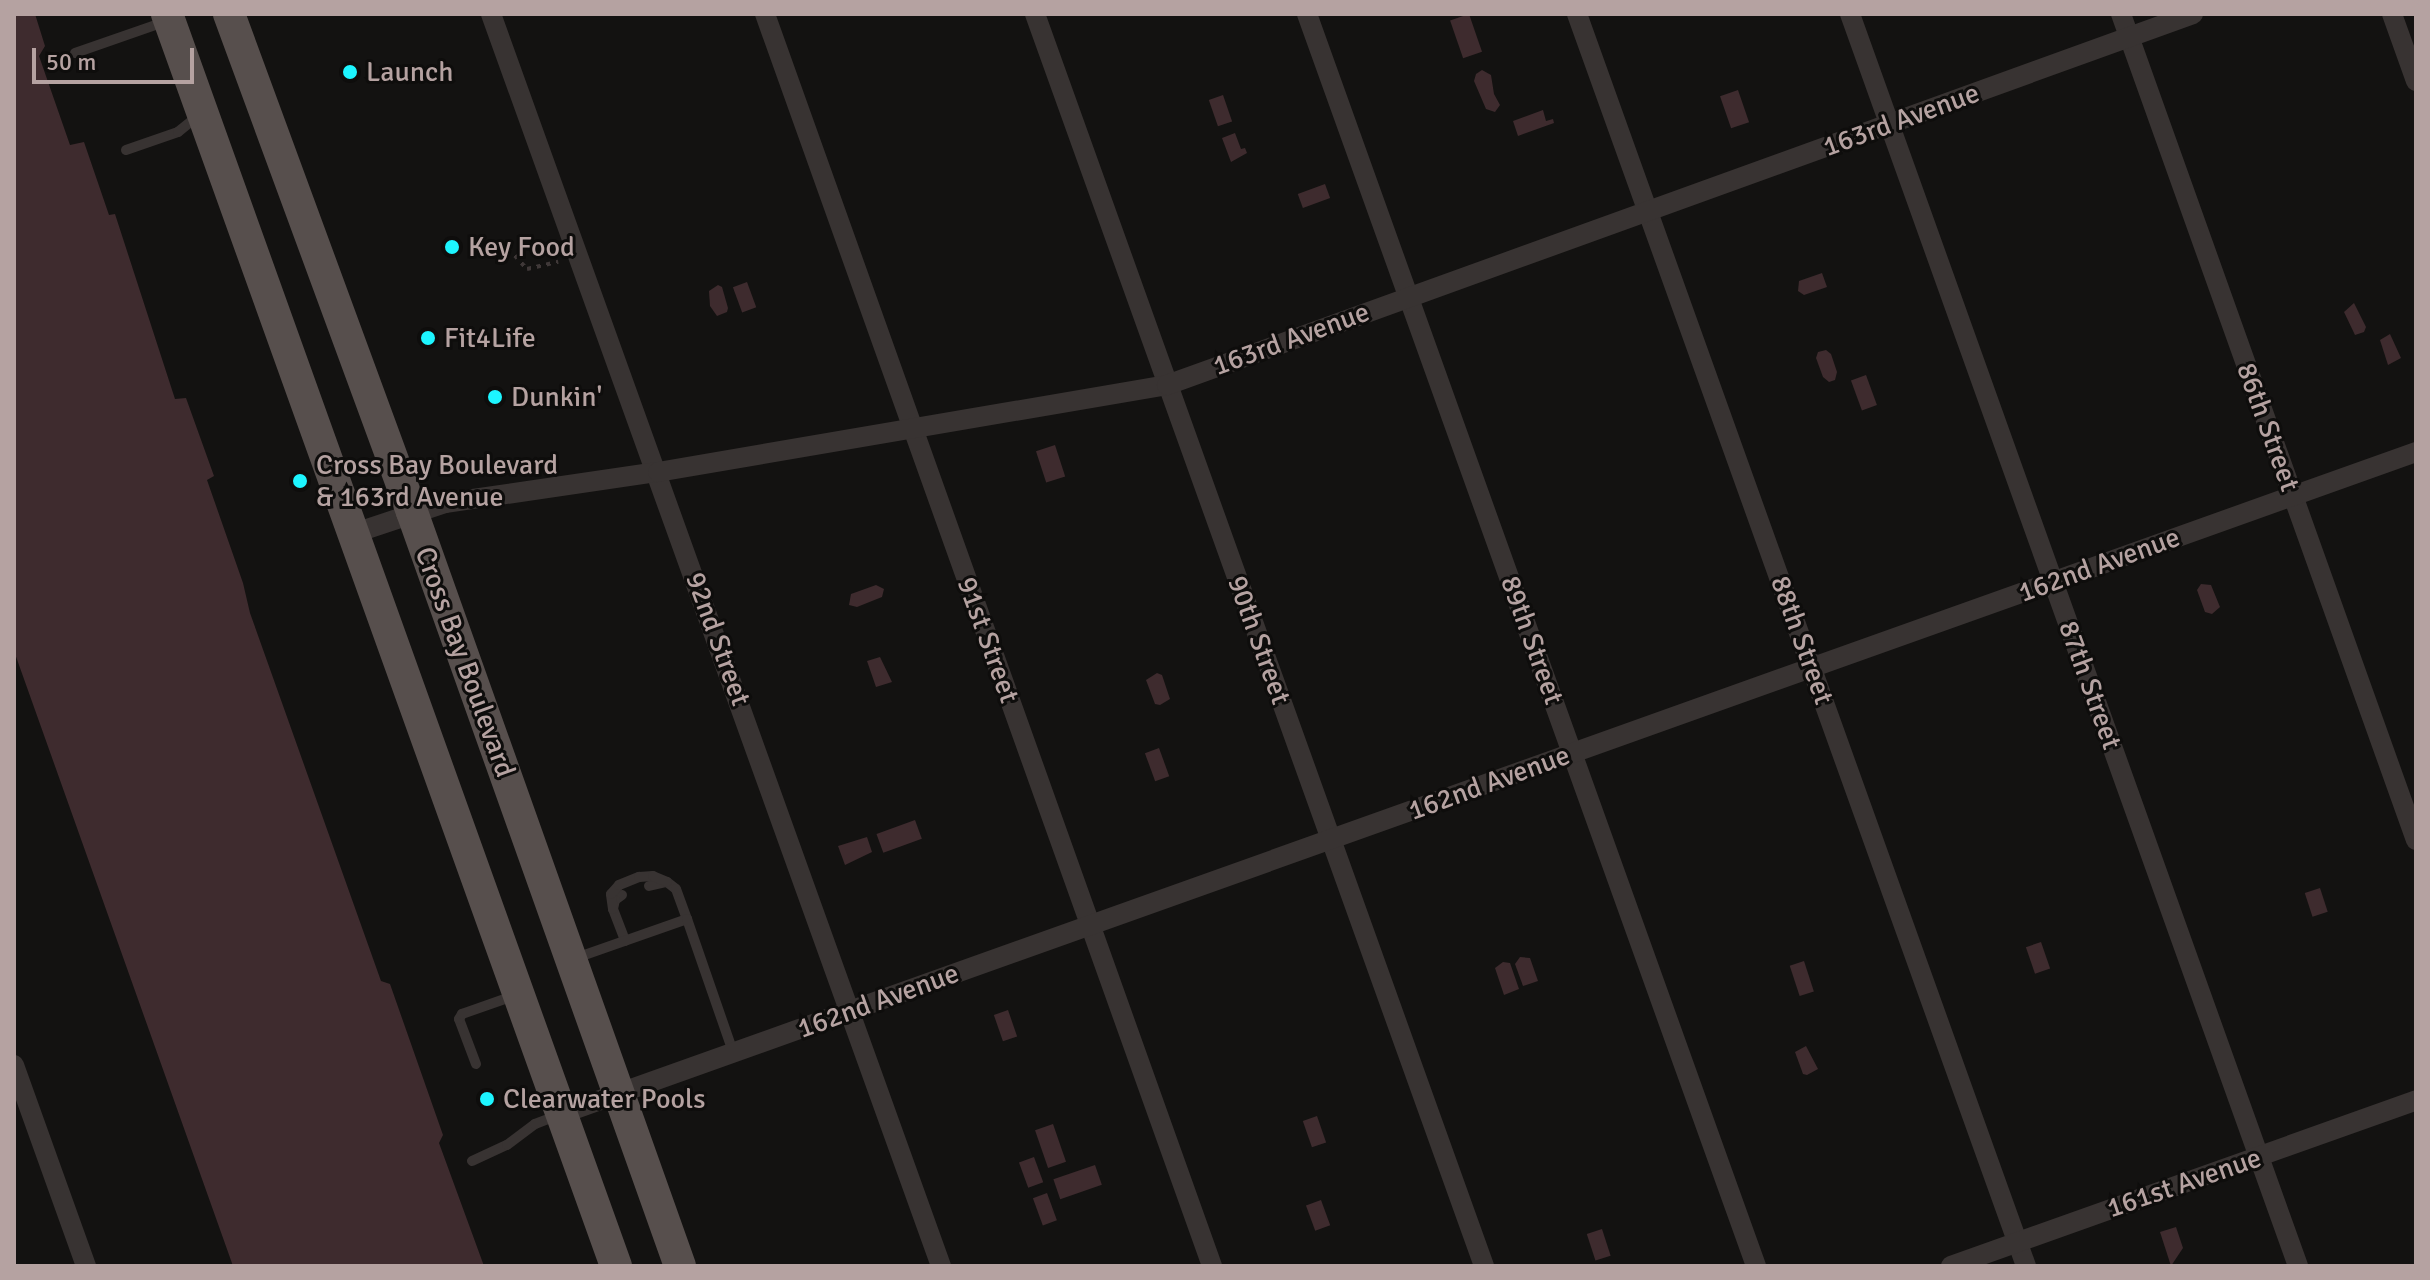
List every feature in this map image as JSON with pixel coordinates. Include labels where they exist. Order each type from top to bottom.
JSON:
[{"type":"main road","name":"Cross Bay Boulevard","points":[[229,14],[412,512],[680,1266]]},
{"type":"main road","points":[[168,17],[616,1266]]},
{"type":"street","name":"92nd Street","points":[[491,14],[941,1266]]},
{"type":"street","name":"91st Street","points":[[765,14],[1212,1266]]},
{"type":"street","name":"90th Street","points":[[1035,14],[1484,1266]]},
{"type":"street","name":"89th Street","points":[[1307,14],[1756,1266]]},
{"type":"street","name":"88th Street","points":[[1577,14],[2026,1266]]},
{"type":"street","name":"87th Street","points":[[1850,14],[2298,1266]]},
{"type":"street","name":"86th Street","points":[[2121,14],[2416,840]]},
{"type":"street","name":"163rd Avenue","points":[[355,533],[445,503],[658,472],[1167,385],[2193,14]]},
{"type":"street","points":[[2392,14],[2416,81]]},
{"type":"street","name":"162nd Avenue","points":[[561,1114],[2416,452]]},
{"type":"street","points":[[14,1065],[86,1266]]},
{"type":"street","name":"161st Avenue","points":[[1951,1266],[2416,1100]]},
{"type":"lane","points":[[75,53],[168,17]]},
{"type":"lane","points":[[126,150],[178,132],[202,112]]},
{"type":"lane","points":[[625,941],[611,894],[619,885],[639,877],[667,882],[676,889],[733,1052]]},
{"type":"lane","points":[[649,886],[667,882]]},
{"type":"lane","points":[[613,909],[615,900],[622,895]]},
{"type":"lane","points":[[571,960],[687,919]]},
{"type":"lane","points":[[476,1064],[459,1019],[462,1014],[518,994]]},
{"type":"lane","points":[[472,1161],[507,1145],[535,1124],[561,1114]]},
{"type":"path","points":[[508,248],[527,269],[558,262]]},
{"type":"shaded area","points":[[14,14],[35,14],[45,46],[39,56],[70,145],[84,142],[109,215],[115,214],[175,399],[186,398],[214,476],[207,480],[243,583],[250,613],[381,981],[390,984],[443,1135],[439,1143],[484,1266],[233,1266],[14,651]]},
{"type":"shaded area","points":[[1469,14],[1482,52],[1463,58],[1450,21]]},
{"type":"shaded area","points":[[1482,70],[1491,75],[1494,94],[1500,105],[1495,112],[1486,109],[1474,81],[1476,74]]},
{"type":"shaded area","points":[[1738,90],[1749,122],[1731,128],[1720,96]]},
{"type":"shaded area","points":[[1223,95],[1232,121],[1218,126],[1209,100]]},
{"type":"shaded area","points":[[1543,110],[1546,121],[1553,119],[1554,123],[1518,136],[1513,121]]},
{"type":"shaded area","points":[[1235,133],[1241,149],[1245,148],[1247,153],[1231,162],[1222,138]]},
{"type":"shaded area","points":[[1325,184],[1330,198],[1303,208],[1298,194]]},
{"type":"shaded area","points":[[1822,273],[1827,287],[1804,295],[1798,291],[1799,281]]},
{"type":"shaded area","points":[[747,282],[756,307],[742,313],[733,287]]},
{"type":"shaded area","points":[[718,285],[722,287],[728,308],[727,312],[717,316],[710,306],[709,291]]},
{"type":"shaded area","points":[[2354,303],[2366,327],[2364,332],[2355,335],[2344,312]]},
{"type":"shaded area","points":[[2390,334],[2401,358],[2388,365],[2380,340]]},
{"type":"shaded area","points":[[1826,350],[1831,354],[1837,372],[1835,380],[1829,382],[1823,377],[1816,358],[1818,352]]},
{"type":"shaded area","points":[[1866,375],[1877,405],[1862,411],[1851,380]]},
{"type":"shaded area","points":[[1055,445],[1065,476],[1046,483],[1036,451]]},
{"type":"shaded area","points":[[2201,584],[2211,585],[2220,607],[2212,614],[2205,612],[2197,590]]},
{"type":"shaded area","points":[[876,585],[884,589],[882,597],[857,607],[849,605],[851,594]]},
{"type":"shaded area","points":[[880,657],[892,682],[876,687],[867,661]]},
{"type":"shaded area","points":[[1157,673],[1162,675],[1170,699],[1160,705],[1155,704],[1146,680]]},
{"type":"shaded area","points":[[1159,748],[1169,776],[1155,781],[1145,753]]},
{"type":"shaded area","points":[[915,820],[922,839],[883,853],[876,834]]},
{"type":"shaded area","points":[[867,837],[872,852],[845,865],[838,846]]},
{"type":"shaded area","points":[[2320,888],[2328,912],[2313,917],[2305,893]]},
{"type":"shaded area","points":[[2041,942],[2050,968],[2035,974],[2026,947]]},
{"type":"shaded area","points":[[1520,957],[1530,958],[1538,981],[1523,986],[1515,964]]},
{"type":"shaded area","points":[[1804,961],[1814,991],[1800,996],[1790,966]]},
{"type":"shaded area","points":[[1503,962],[1510,963],[1519,989],[1504,995],[1495,968]]},
{"type":"shaded area","points":[[1008,1010],[1017,1036],[1003,1041],[994,1015]]},
{"type":"shaded area","points":[[1806,1046],[1818,1069],[1807,1075],[1803,1074],[1795,1052]]},
{"type":"shaded area","points":[[1317,1116],[1326,1142],[1312,1147],[1303,1121]]},
{"type":"shaded area","points":[[1053,1124],[1066,1162],[1048,1168],[1035,1130]]},
{"type":"shaded area","points":[[1034,1157],[1043,1182],[1028,1188],[1019,1162]]},
{"type":"shaded area","points":[[1095,1165],[1102,1185],[1060,1199],[1053,1179]]},
{"type":"shaded area","points":[[1047,1193],[1057,1220],[1043,1225],[1033,1198]]},
{"type":"shaded area","points":[[1321,1200],[1330,1225],[1315,1231],[1306,1205]]},
{"type":"shaded area","points":[[2176,1227],[2183,1248],[2171,1266],[2160,1232]]},
{"type":"shaded area","points":[[1602,1229],[1611,1256],[1595,1261],[1587,1234]]},
{"type":"place","name":"Launch","points":[[350,72]]},
{"type":"place","name":"Key Food","points":[[452,247]]},
{"type":"place","name":"Fit4Life","points":[[428,338]]},
{"type":"place","name":"Dunkin'","points":[[495,397]]},
{"type":"place","name":"Cross Bay Boulevard & 163rd Avenue","points":[[300,481]]},
{"type":"place","name":"Clearwater Pools","points":[[487,1099]]}]
